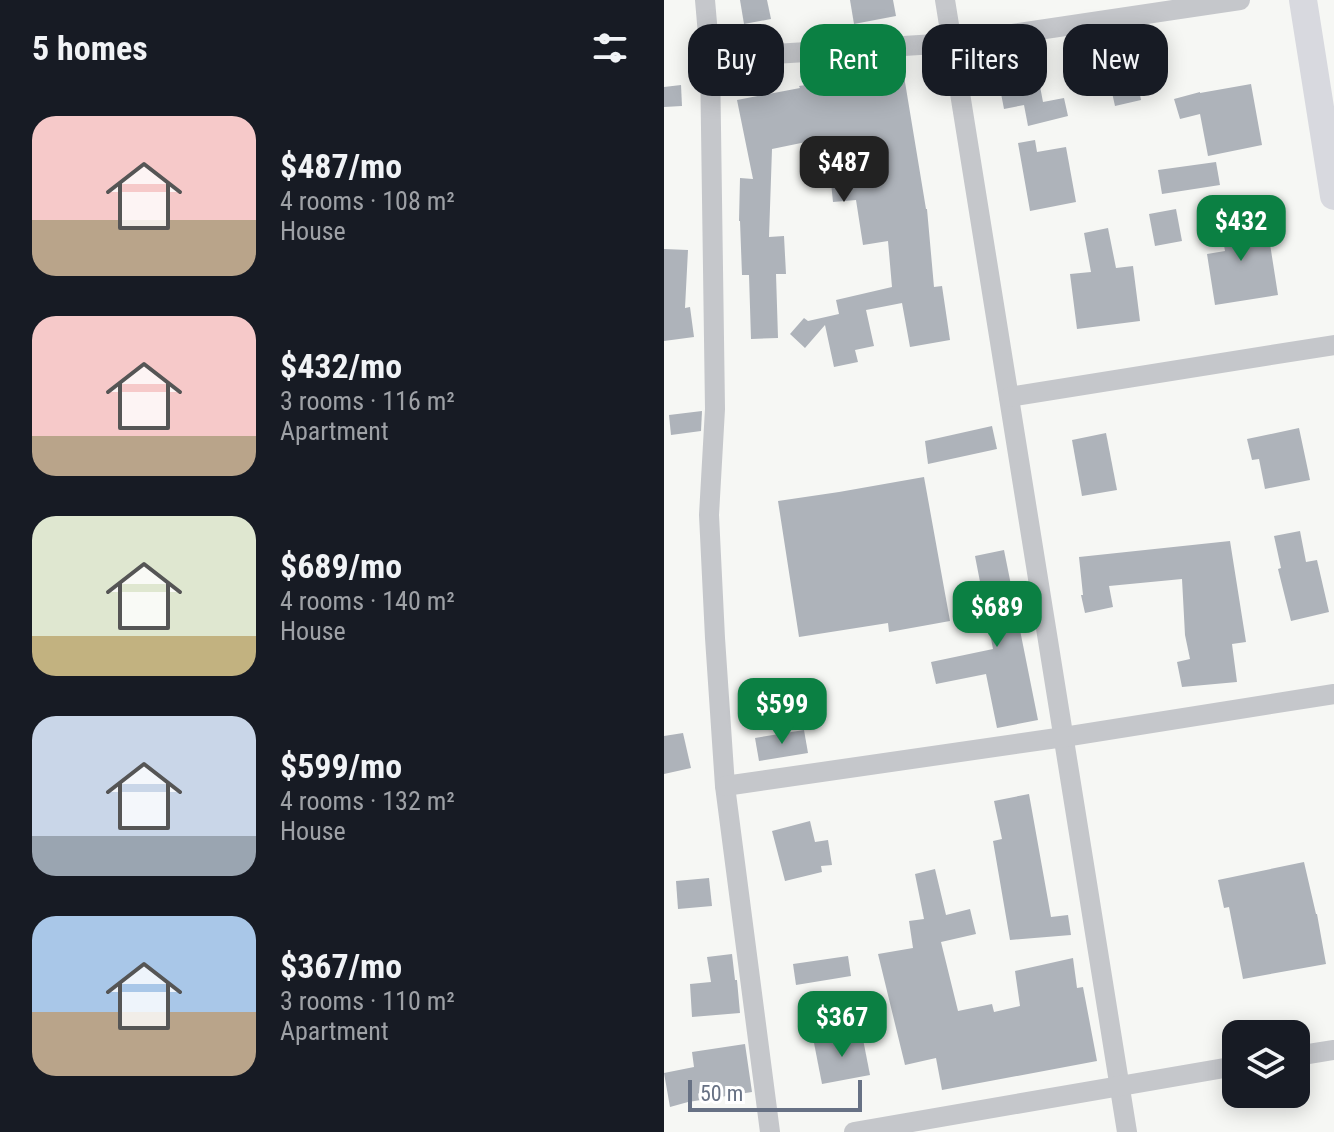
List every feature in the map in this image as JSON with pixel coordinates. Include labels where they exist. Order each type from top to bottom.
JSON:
[{"type":"street","points":[[705,0],[707,24]]},
{"type":"street","points":[[945,0],[949,24]]},
{"type":"street","points":[[1047,29],[1240,0]]},
{"type":"street","points":[[1303,0],[1334,196]]},
{"type":"street","points":[[784,53],[922,45]]},
{"type":"street","points":[[711,96],[715,409],[709,515],[725,786],[770,1132]]},
{"type":"street","points":[[961,96],[1127,1132]]},
{"type":"street","points":[[1009,397],[1334,345]]},
{"type":"street","points":[[725,786],[1334,694]]},
{"type":"street","points":[[1310,1054],[1334,1050]]},
{"type":"street","points":[[854,1132],[1222,1068]]},
{"type":"building","points":[[740,0],[767,0],[771,19],[744,24]]},
{"type":"building","points":[[850,0],[893,0],[896,16],[854,24]]},
{"type":"building","points":[[1251,84],[1262,145],[1208,156],[1200,114],[1180,119],[1174,99]]},
{"type":"building","points":[[681,85],[682,106],[664,107],[664,87]]},
{"type":"building","points":[[800,88],[800,96],[906,96],[906,88],[927,209],[934,287],[942,286],[950,340],[910,347],[902,303],[866,310],[874,346],[855,350],[858,362],[834,367],[825,325],[805,348],[790,334],[804,318],[808,321],[839,314],[836,300],[892,287],[888,241],[863,245],[856,200],[833,202],[827,143],[806,145],[806,142],[772,149],[769,237],[784,236],[786,274],[776,274],[778,338],[751,339],[749,275],[742,275],[739,221],[740,178],[753,179],[737,100],[784,96],[784,91]]},
{"type":"building","points":[[1002,96],[1042,96],[1043,102],[1064,98],[1068,116],[1028,126],[1024,105],[1004,109]]},
{"type":"building","points":[[1113,96],[1140,96],[1141,100],[1115,106]]},
{"type":"building","points":[[1035,140],[1037,152],[1066,147],[1076,202],[1030,211],[1018,143]]},
{"type":"building","points":[[1216,162],[1220,185],[1162,194],[1158,170]]},
{"type":"building","points":[[1245,207],[1252,247],[1270,244],[1278,295],[1215,305],[1207,254],[1225,251],[1218,212]]},
{"type":"building","points":[[1176,209],[1182,241],[1155,246],[1149,214]]},
{"type":"building","points":[[1108,228],[1116,268],[1133,266],[1140,321],[1077,329],[1070,274],[1091,272],[1084,233]]},
{"type":"building","points":[[664,249],[688,250],[685,308],[690,307],[694,337],[664,341]]},
{"type":"building","points":[[702,411],[701,431],[671,435],[669,415]]},
{"type":"building","points":[[992,426],[997,449],[928,464],[925,441]]},
{"type":"building","points":[[1299,428],[1310,480],[1265,489],[1259,459],[1252,460],[1247,439]]},
{"type":"building","points":[[1106,433],[1117,490],[1082,496],[1072,440]]},
{"type":"building","points":[[924,477],[950,621],[889,632],[888,623],[799,637],[778,501]]},
{"type":"building","points":[[1300,531],[1306,562],[1317,560],[1329,612],[1291,621],[1278,569],[1281,568],[1274,536]]},
{"type":"building","points":[[1230,541],[1246,642],[1232,644],[1237,682],[1182,687],[1177,662],[1190,659],[1185,635],[1182,579],[1109,586],[1113,607],[1085,613],[1079,557]]},
{"type":"building","points":[[1004,550],[1038,720],[997,728],[986,674],[936,684],[931,662],[993,649],[975,556]]},
{"type":"building","points":[[804,730],[808,753],[759,761],[755,738]]},
{"type":"building","points":[[683,733],[691,768],[664,774],[664,736]]},
{"type":"building","points":[[1029,794],[1051,917],[1068,915],[1071,935],[1010,940],[993,841],[1002,839],[994,801]]},
{"type":"building","points":[[810,821],[815,842],[828,840],[832,865],[821,866],[822,872],[785,881],[772,831]]},
{"type":"building","points":[[1304,862],[1326,964],[1243,979],[1229,907],[1224,908],[1218,880]]},
{"type":"building","points":[[935,869],[946,915],[970,909],[976,934],[941,942],[958,1011],[992,1004],[994,1012],[1020,1006],[1015,971],[1073,958],[1077,988],[1083,987],[1097,1061],[942,1090],[936,1058],[905,1065],[878,954],[913,948],[909,921],[924,919],[915,874]]},
{"type":"building","points":[[709,878],[712,906],[678,909],[676,881]]},
{"type":"building","points":[[732,954],[740,1013],[692,1017],[690,984],[711,982],[707,957]]},
{"type":"building","points":[[848,956],[851,976],[796,985],[793,964]]},
{"type":"building","points":[[862,1034],[870,1075],[822,1084],[814,1043]]},
{"type":"building","points":[[745,1044],[752,1092],[670,1107],[664,1073],[694,1067],[692,1052]]}]
